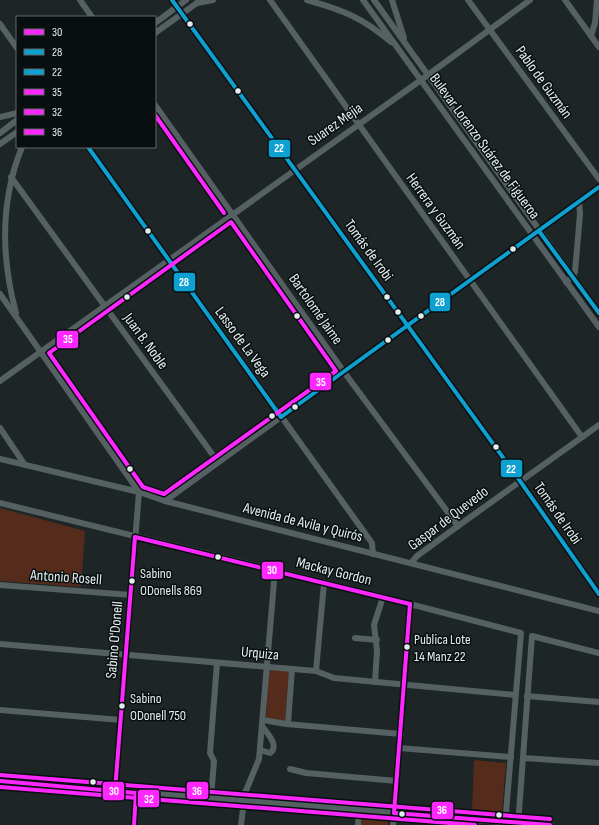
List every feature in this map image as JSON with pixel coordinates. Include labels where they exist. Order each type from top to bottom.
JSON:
[{"type":"main road","points":[[0,781],[359,810],[506,824],[550,825]]},
{"type":"street","points":[[80,0],[91,16]]},
{"type":"street","name":"Tomás de Irobi","points":[[172,0],[520,481],[599,594]]},
{"type":"street","points":[[156,22],[186,0]]},
{"type":"street","points":[[156,32],[198,2],[213,0]]},
{"type":"street","name":"Herrera y Guzmán","points":[[270,0],[357,124],[582,437]]},
{"type":"street","points":[[308,0],[333,7],[361,19],[398,48]]},
{"type":"street","name":"Bulevar Lorenzo Suárez de Figueroa","points":[[363,0],[599,327]]},
{"type":"street","name":"Bulevar Lorenzo Suárez de Figueroa","points":[[374,0],[599,313]]},
{"type":"street","points":[[392,0],[406,45]]},
{"type":"street","name":"Pablo de Guzmán","points":[[468,0],[599,179]]},
{"type":"street","name":"Suarez Mejia","points":[[0,381],[294,169],[421,80],[530,0]]},
{"type":"street","points":[[565,0],[599,47]]},
{"type":"street","points":[[591,36],[595,23],[597,0]]},
{"type":"street","points":[[0,24],[16,47]]},
{"type":"street","name":"Bartolomé Jaime","points":[[156,106],[344,372],[458,526]]},
{"type":"street","points":[[0,117],[16,113]]},
{"type":"street","points":[[0,133],[16,121]]},
{"type":"street","points":[[0,144],[16,133]]},
{"type":"street","points":[[17,318],[6,276],[4,259],[5,210],[11,177],[22,148]]},
{"type":"street","name":"Lasso de La Vega","points":[[89,148],[372,543],[373,554]]},
{"type":"street","name":"Juan B. Noble","points":[[11,177],[218,462]]},
{"type":"street","points":[[165,501],[599,187]]},
{"type":"street","points":[[566,282],[573,276],[580,214],[579,201]]},
{"type":"street","points":[[0,294],[139,492]]},
{"type":"street","name":"Gaspar de Quevedo","points":[[411,563],[417,556],[599,425]]},
{"type":"street","points":[[0,428],[25,466]]},
{"type":"street","name":"Avenida de Avila y Quirós","points":[[0,459],[139,492],[165,501],[599,611]]},
{"type":"street","name":"Sabino O'Donell","points":[[115,791],[139,492]]},
{"type":"street","name":"Mackay Gordon","points":[[0,503],[275,570],[521,633],[515,695]]},
{"type":"street","points":[[241,825],[244,801],[259,759],[275,570]]},
{"type":"street","points":[[316,671],[324,583]]},
{"type":"street","name":"Antonio Rosell","points":[[0,585],[131,595]]},
{"type":"street","points":[[375,682],[375,619],[383,597]]},
{"type":"street","points":[[393,825],[410,604]]},
{"type":"street","points":[[518,824],[532,636],[599,653]]},
{"type":"street","points":[[355,638],[376,640]]},
{"type":"street","name":"Urquiza","points":[[0,644],[316,671],[334,678],[515,695]]},
{"type":"street","points":[[211,798],[214,761],[210,752],[217,663]]},
{"type":"street","points":[[288,724],[292,669]]},
{"type":"street","points":[[506,824],[515,695]]},
{"type":"street","points":[[527,696],[599,702]]},
{"type":"street","points":[[0,710],[121,720]]},
{"type":"street","points":[[262,723],[400,734]]},
{"type":"street","points":[[260,750],[270,753],[274,747],[274,743],[262,723]]},
{"type":"street","points":[[399,748],[511,758]]},
{"type":"street","points":[[523,758],[599,764]]},
{"type":"street","points":[[290,770],[306,773],[397,781]]},
{"type":"street","points":[[134,825],[136,793]]},
{"type":"street","points":[[358,825],[359,810]]},
{"type":"shaded area","points":[[0,508],[85,531],[81,587],[0,581]]},
{"type":"shaded area","points":[[273,669],[289,671],[285,722],[266,718],[269,672]]},
{"type":"shaded area","points":[[474,760],[506,763],[502,812],[472,809]]},
{"type":"shaded area","points":[[362,816],[389,818],[388,825],[361,825]]},
{"type":"transit line","name":"22","points":[[172,0],[520,481],[599,594]]},
{"type":"transit line","name":"35","points":[[156,116],[224,213]]},
{"type":"transit line","name":"28","points":[[89,148],[281,417]]},
{"type":"transit line","name":"28","points":[[281,417],[599,187]]},
{"type":"transit line","name":"35","points":[[231,222],[336,371],[164,494],[143,487],[49,353],[231,222]]},
{"type":"transit line","name":"28","points":[[539,231],[599,313]]},
{"type":"transit line","name":"30","points":[[135,537],[410,604]]},
{"type":"transit line","name":"30","points":[[115,791],[135,537]]},
{"type":"transit line","name":"30","points":[[394,813],[410,604]]},
{"type":"transit line","name":"36","points":[[0,775],[550,819]]},
{"type":"transit line","name":"30","points":[[0,781],[136,793],[134,825]]},
{"type":"transit line","name":"32","points":[[0,787],[475,825]]},
{"type":"transit line","name":"30","points":[[394,813],[550,825]]},
{"type":"place","name":"Sabino ODonells 869","points":[[132,581]]},
{"type":"place","name":"Publica Lote 14 Manz 22","points":[[407,647]]},
{"type":"place","name":"Sabino ODonell 750","points":[[122,706]]}]
